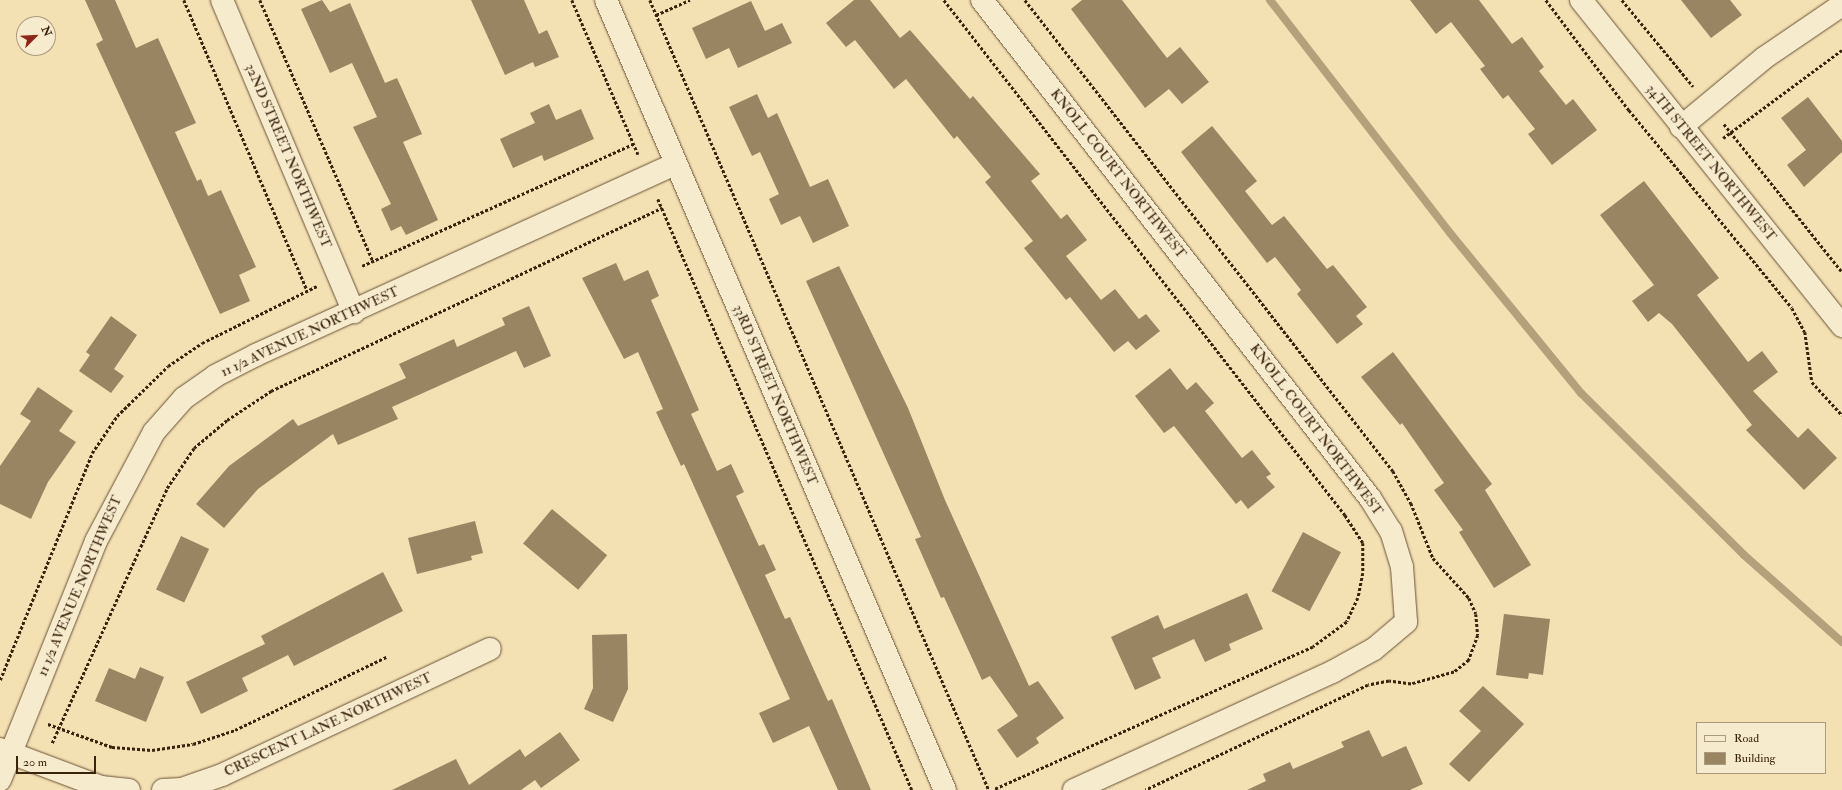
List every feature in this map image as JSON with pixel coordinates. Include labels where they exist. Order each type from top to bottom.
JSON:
[{"type":"street","name":"32ND STREET NORTHWEST","points":[[222,0],[354,312]]},
{"type":"street","name":"KNOLL COURT NORTHWEST","points":[[982,0],[1370,498],[1391,531],[1402,567],[1406,622],[1374,649],[1332,672],[1074,790]]},
{"type":"street","name":"34TH STREET NORTHWEST","points":[[1581,0],[1681,127],[1842,326]]},
{"type":"street","name":"33RD STREET NORTHWEST","points":[[610,1],[676,164],[945,790]]},
{"type":"street","points":[[1681,127],[1764,58],[1842,5]]},
{"type":"street","name":"11 1/2 AVENUE NORTHWEST","points":[[0,780],[6,751],[96,541],[154,432],[184,398],[215,376],[676,164]]},
{"type":"street","name":"CRESCENT LANE NORTHWEST","points":[[163,790],[182,789],[222,775],[490,649]]},
{"type":"street","points":[[6,751],[101,787],[129,790]]},
{"type":"path","points":[[184,0],[307,290]]},
{"type":"path","points":[[260,0],[373,261],[633,144],[572,0]]},
{"type":"path","points":[[650,0],[989,790]]},
{"type":"path","points":[[656,15],[690,0]]},
{"type":"path","points":[[944,0],[1345,515],[1363,543],[1363,573],[1358,598],[1347,622],[1313,647],[994,790]]},
{"type":"path","points":[[1025,0],[1392,470],[1411,503],[1433,558],[1469,598],[1476,614],[1478,635],[1470,660],[1454,672],[1411,684],[1389,681],[1368,685],[1146,790]]},
{"type":"path","points":[[1546,0],[1629,110],[1792,308],[1804,332],[1812,382],[1842,415]]},
{"type":"path","points":[[1622,0],[1708,104],[1842,272]]},
{"type":"path","points":[[1729,132],[1842,50]]},
{"type":"path","points":[[386,657],[235,730],[193,744],[152,750],[112,747],[58,728],[167,488],[194,448],[227,420],[271,391],[662,208],[912,790]]},
{"type":"building","points":[[85,0],[115,0],[136,48],[158,38],[196,123],[175,132],[197,181],[201,179],[208,196],[221,190],[256,267],[239,275],[250,301],[220,314],[96,44],[103,40]]},
{"type":"building","points":[[322,0],[330,12],[350,3],[385,83],[397,78],[422,134],[403,142],[438,220],[406,235],[401,226],[391,231],[381,209],[391,204],[353,127],[377,117],[352,63],[330,73],[301,9]]},
{"type":"building","points":[[471,0],[524,0],[539,34],[547,30],[559,57],[535,67],[533,62],[505,75]]},
{"type":"building","points":[[854,0],[870,0],[900,38],[910,30],[970,99],[973,96],[1040,174],[1031,181],[1061,219],[1067,214],[1087,240],[1066,256],[1101,300],[1115,289],[1139,319],[1146,314],[1160,331],[1136,350],[1128,341],[1114,352],[1070,297],[1066,300],[1024,248],[1033,241],[985,182],[991,177],[957,136],[954,139],[906,79],[894,89],[855,40],[846,47],[826,23]]},
{"type":"building","points":[[1082,0],[1122,0],[1167,58],[1180,47],[1209,82],[1182,104],[1169,89],[1145,108],[1071,9]]},
{"type":"building","points":[[1410,0],[1479,0],[1512,44],[1522,37],[1544,67],[1539,71],[1566,105],[1573,99],[1597,130],[1552,165],[1528,134],[1535,129],[1508,95],[1503,99],[1480,69],[1485,66],[1451,22],[1436,34]]},
{"type":"building","points":[[1681,0],[1730,0],[1742,15],[1711,38]]},
{"type":"building","points":[[751,1],[765,31],[782,23],[792,43],[738,68],[729,48],[706,59],[692,28]]},
{"type":"building","points":[[757,94],[768,118],[777,113],[810,187],[828,179],[849,226],[813,243],[800,216],[781,225],[769,199],[779,194],[760,152],[752,156],[729,107]]},
{"type":"building","points":[[1808,97],[1842,141],[1842,152],[1804,187],[1787,165],[1806,150],[1781,118]]},
{"type":"building","points":[[549,104],[556,120],[581,109],[594,139],[544,161],[542,155],[513,168],[500,139],[535,123],[530,113]]},
{"type":"building","points":[[1212,126],[1257,181],[1245,191],[1272,225],[1284,216],[1327,269],[1333,265],[1367,307],[1356,316],[1363,324],[1337,344],[1297,294],[1301,290],[1275,257],[1267,263],[1181,152]]},
{"type":"building","points":[[1644,181],[1719,278],[1697,295],[1748,362],[1762,351],[1778,372],[1753,391],[1798,438],[1808,428],[1837,458],[1804,490],[1746,430],[1752,425],[1672,324],[1659,313],[1648,322],[1632,301],[1654,285],[1600,215]]},
{"type":"building","points":[[616,263],[624,281],[648,270],[659,296],[651,300],[699,410],[691,414],[717,471],[731,464],[744,492],[736,496],[759,546],[764,544],[776,570],[765,575],[785,619],[790,617],[828,701],[832,699],[871,790],[838,790],[809,726],[773,743],[759,713],[790,699],[684,464],[681,466],[656,412],[663,409],[638,352],[624,359],[582,278]]},
{"type":"building","points":[[839,266],[908,408],[945,500],[1029,686],[1038,681],[1064,718],[1036,738],[1039,743],[1017,758],[997,730],[1018,716],[990,676],[982,680],[944,597],[941,598],[915,539],[921,537],[806,281]]},
{"type":"building","points":[[529,306],[551,356],[524,368],[516,351],[392,407],[398,419],[338,445],[333,434],[258,489],[224,528],[196,504],[229,466],[293,419],[298,426],[406,378],[399,364],[454,339],[457,347],[505,325],[502,318]]},
{"type":"building","points":[[111,316],[137,335],[114,369],[124,376],[111,393],[79,371],[90,355],[86,352]]},
{"type":"building","points":[[1393,352],[1492,484],[1485,490],[1531,565],[1494,588],[1459,532],[1463,530],[1434,490],[1444,483],[1402,423],[1400,425],[1361,377]]},
{"type":"building","points":[[1170,368],[1187,390],[1196,382],[1214,403],[1205,411],[1242,458],[1252,450],[1271,474],[1266,477],[1275,487],[1248,509],[1241,500],[1236,504],[1174,426],[1164,433],[1135,396]]},
{"type":"building","points":[[38,387],[73,411],[59,431],[76,442],[48,482],[31,519],[0,504],[0,466],[31,421],[20,414]]},
{"type":"building","points":[[552,509],[607,555],[578,590],[523,543]]},
{"type":"building","points":[[475,521],[483,553],[471,556],[472,560],[417,574],[408,538]]},
{"type":"building","points":[[1303,532],[1341,552],[1310,611],[1272,591]]},
{"type":"building","points":[[181,536],[209,549],[184,603],[156,589]]},
{"type":"building","points":[[383,572],[403,611],[294,666],[288,655],[242,678],[248,691],[201,714],[186,682],[265,644],[261,636]]},
{"type":"building","points":[[1247,593],[1263,629],[1229,644],[1231,650],[1205,662],[1194,639],[1152,658],[1161,678],[1135,690],[1111,637],[1158,615],[1164,629]]},
{"type":"building","points":[[1504,614],[1550,619],[1543,675],[1529,673],[1528,679],[1496,675]]},
{"type":"building","points":[[627,634],[628,689],[613,722],[584,709],[593,688],[592,635]]},
{"type":"building","points":[[140,667],[164,677],[146,722],[95,701],[109,668],[135,679]]},
{"type":"building","points":[[1483,686],[1524,724],[1469,782],[1449,764],[1481,731],[1459,711]]},
{"type":"building","points":[[1369,730],[1382,757],[1406,746],[1423,784],[1410,790],[1247,790],[1266,781],[1263,774],[1290,762],[1293,769],[1344,747],[1341,742]]},
{"type":"building","points":[[560,732],[580,760],[541,788],[535,780],[521,790],[392,790],[456,759],[469,785],[520,749],[525,757]]},
{"type":"waterway","points":[[1270,0],[1450,233],[1581,393],[1744,555],[1842,642]]}]
